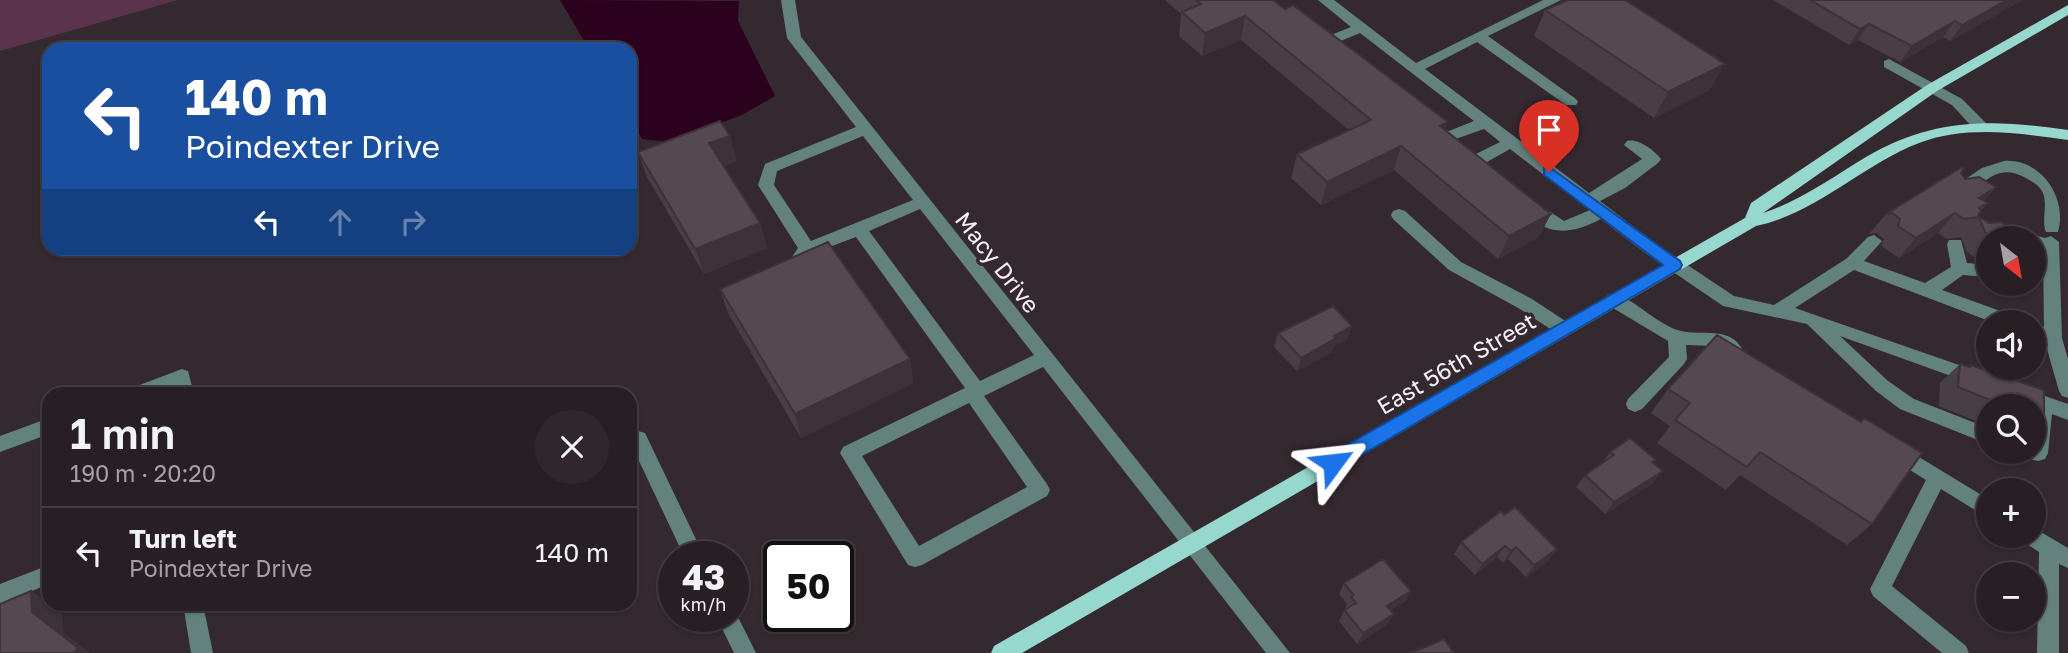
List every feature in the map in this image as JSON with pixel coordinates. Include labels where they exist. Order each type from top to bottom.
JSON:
[{"type":"main road","name":"East 56th Street","points":[[1752,220],[1757,206],[1933,88],[2068,9]]},
{"type":"main road","name":"East 56th Street","points":[[1002,653],[1752,220],[1774,217],[1891,152],[1924,136],[1980,126],[2012,127],[2068,135]]},
{"type":"street","name":"Macy Drive","points":[[788,0],[789,24],[794,38],[1279,653]]},
{"type":"street","points":[[1325,0],[1510,143],[1675,265],[1729,301],[1807,317],[2000,390]]},
{"type":"street","points":[[1415,69],[1554,0]]},
{"type":"street","points":[[1321,45],[1361,28]]},
{"type":"street","points":[[1478,36],[1570,102]]},
{"type":"street","points":[[1889,64],[1957,102],[1980,126]]},
{"type":"street","points":[[1423,123],[1440,135],[1450,136],[1484,122]]},
{"type":"street","points":[[807,249],[766,185],[770,168],[865,129]]},
{"type":"street","points":[[1510,143],[1481,158],[1478,163],[1551,223],[1570,229],[1602,211]]},
{"type":"street","points":[[1588,201],[1619,184],[1653,159],[1632,145]]},
{"type":"street","points":[[1954,192],[1992,170],[2008,165],[2021,169],[2049,186],[2054,199],[2051,239],[2053,338],[2068,391]]},
{"type":"street","points":[[786,271],[807,249],[922,202]]},
{"type":"street","points":[[1399,215],[1455,266],[1526,304],[1564,329]]},
{"type":"street","points":[[859,229],[975,392],[1040,491],[915,558],[850,453],[975,392],[1045,358]]},
{"type":"street","points":[[2046,240],[2051,239]]},
{"type":"street","points":[[1776,312],[1852,263],[1874,241]]},
{"type":"street","points":[[1927,291],[1973,257]]},
{"type":"street","points":[[1960,269],[1973,257]]},
{"type":"street","points":[[1852,263],[1978,310]]},
{"type":"street","points":[[1614,300],[1677,338],[1717,339],[1752,361]]},
{"type":"street","points":[[1807,317],[1870,372],[1882,386],[1907,404],[1976,431]]},
{"type":"street","points":[[2046,335],[2053,338]]},
{"type":"street","points":[[1635,404],[1678,359],[1677,338]]},
{"type":"street","points":[[1870,372],[1872,356],[1883,351],[2013,394]]},
{"type":"street","points":[[153,387],[182,376],[184,387]]},
{"type":"street","points":[[2046,404],[2068,412]]},
{"type":"street","points":[[0,444],[42,429]]},
{"type":"street","points":[[638,439],[687,541]]},
{"type":"street","points":[[1879,440],[1976,501]]},
{"type":"street","points":[[1937,477],[1880,589],[1958,653]]},
{"type":"street","points":[[2046,545],[2068,559]]},
{"type":"street","points":[[2040,548],[2048,653]]},
{"type":"street","points":[[0,594],[42,577]]},
{"type":"street","points":[[194,611],[202,653]]},
{"type":"street","points":[[735,632],[745,653]]},
{"type":"shaded area","points":[[0,0],[178,0],[0,51]]},
{"type":"shaded area","points":[[560,0],[739,1],[738,21],[775,96],[742,115],[670,142],[642,139],[637,131],[637,42],[585,42]]},
{"type":"building","points":[[1196,0],[1273,0],[1285,9],[1293,5],[1448,122],[1440,126],[1551,214],[1509,236],[1401,146],[1327,182],[1297,154],[1371,120],[1245,16],[1205,33],[1182,12],[1201,4]]},
{"type":"building","points":[[1568,0],[1625,0],[1725,64],[1668,92],[1545,10]]},
{"type":"building","points":[[1810,0],[2007,0],[1962,25],[1955,21],[1912,46],[1869,24],[1860,29]]},
{"type":"building","points":[[720,121],[730,136],[709,143],[760,223],[695,249],[638,152]]},
{"type":"building","points":[[1962,167],[1964,168],[1961,173],[1965,179],[1979,177],[1996,187],[1979,198],[1988,203],[1979,208],[1981,210],[1978,216],[1989,223],[2001,222],[2007,226],[1983,226],[1979,217],[1964,219],[1955,213],[1916,238],[1898,226],[1900,219],[1892,213],[1886,214]]},
{"type":"building","points":[[828,242],[910,359],[795,414],[720,289]]},
{"type":"building","points":[[1333,306],[1352,326],[1301,358],[1278,333]]},
{"type":"building","points":[[1717,335],[1861,422],[1864,418],[1922,453],[1872,524],[1760,452],[1747,467],[1675,420],[1690,403],[1668,389]]},
{"type":"building","points":[[1960,364],[1976,367],[1976,380],[2015,380],[2044,390],[2044,394],[1976,394],[1958,387]]},
{"type":"building","points":[[1630,438],[1656,460],[1652,462],[1663,471],[1614,502],[1585,475],[1614,455],[1610,452]]},
{"type":"building","points":[[1515,507],[1557,549],[1534,565],[1516,547],[1511,551],[1505,546],[1482,564],[1461,542],[1501,511],[1504,515]]},
{"type":"building","points":[[1383,559],[1411,591],[1387,606],[1394,614],[1363,633],[1344,610],[1356,603],[1351,597],[1354,595],[1344,583]]},
{"type":"building","points":[[31,591],[32,612],[78,648],[74,653],[0,653],[0,604]]},
{"type":"building","points":[[1444,639],[1454,653],[1411,653]]},
{"type":"route","points":[[1333,463],[1675,265],[1549,172]]}]
